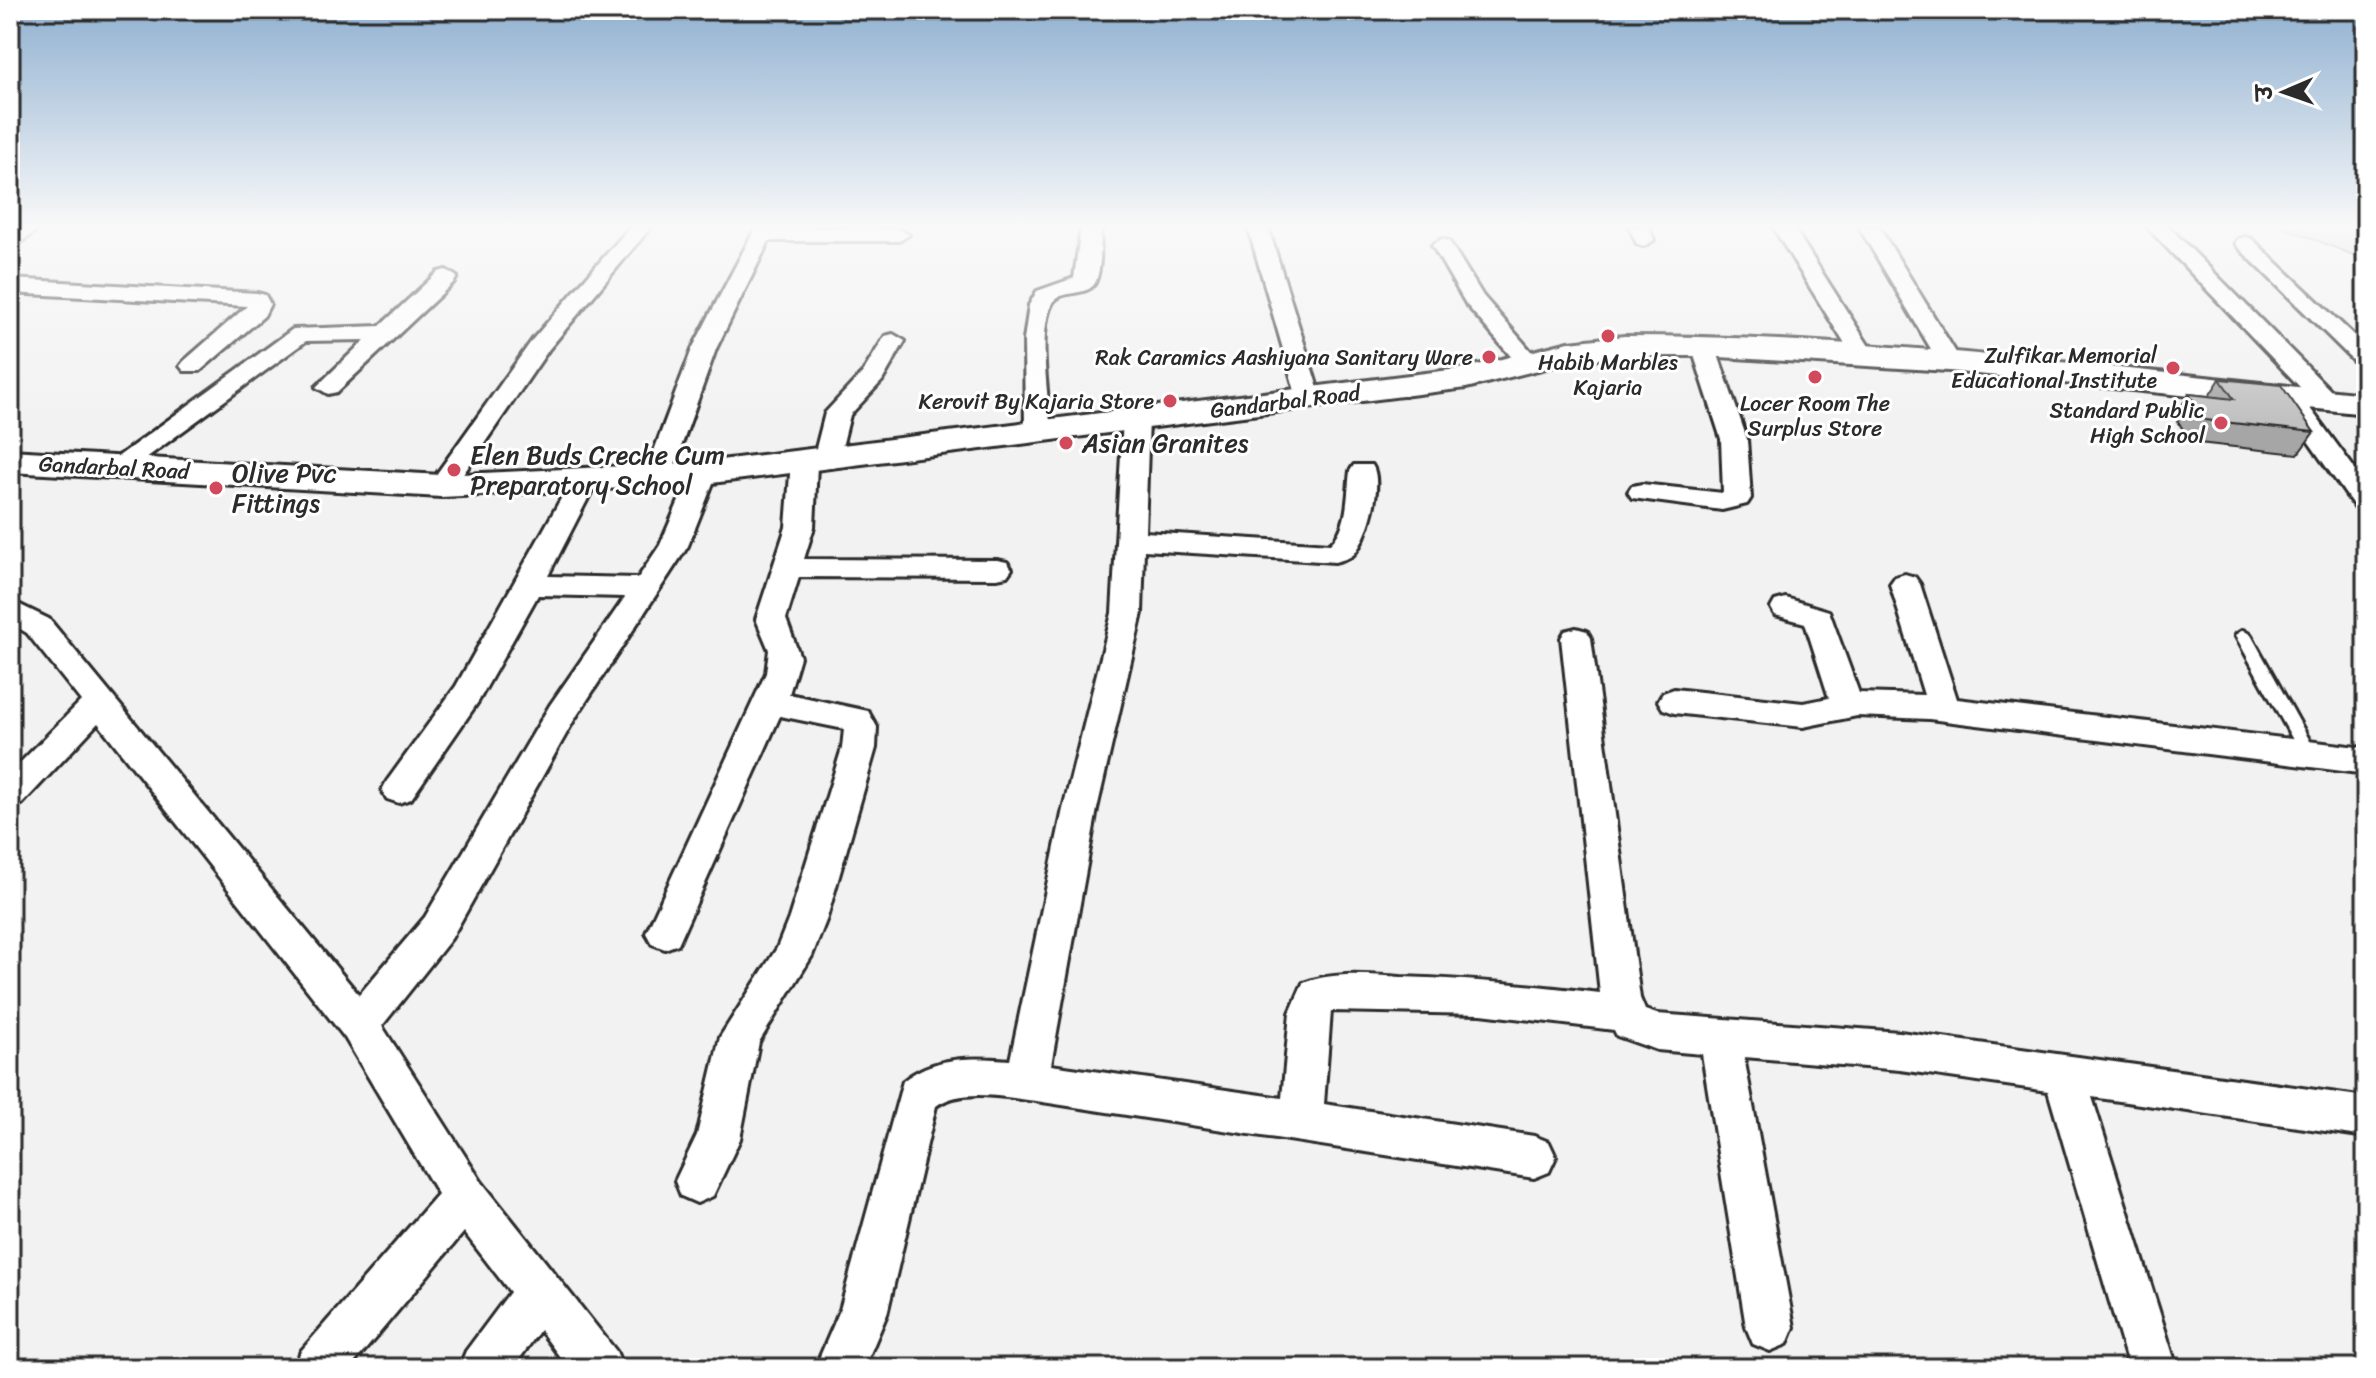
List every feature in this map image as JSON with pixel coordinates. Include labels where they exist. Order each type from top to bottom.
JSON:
[{"type":"main road","name":"Gandarbal Road","points":[[15,467],[118,466],[441,486],[704,473],[1466,378],[1569,352],[1624,346],[1703,346],[1862,354],[2366,404]]},
{"type":"street","points":[[104,291],[257,300],[256,311],[192,366]]},
{"type":"street","points":[[328,387],[432,291]]},
{"type":"street","points":[[441,486],[541,344],[586,291]]},
{"type":"street","points":[[658,475],[704,349],[733,291]]},
{"type":"street","points":[[1038,433],[1036,353],[1040,303],[1055,291]]},
{"type":"street","points":[[1277,291],[1309,398]]},
{"type":"street","points":[[1469,291],[1528,362]]},
{"type":"street","points":[[1823,291],[1862,354]]},
{"type":"street","points":[[1907,291],[1949,361]]},
{"type":"street","points":[[2220,291],[2327,401]]},
{"type":"street","points":[[2295,291],[2366,360]]},
{"type":"street","points":[[118,466],[301,334],[390,333]]},
{"type":"street","points":[[665,933],[770,702],[785,654],[771,627],[771,619],[800,527],[815,460],[838,413],[873,376],[893,341]]},
{"type":"street","points":[[1642,492],[1722,502],[1737,498],[1734,439],[1703,346]]},
{"type":"street","points":[[2289,397],[2366,503]]},
{"type":"street","points":[[1027,1081],[1080,809],[1127,613],[1136,419]]},
{"type":"street","points":[[1132,540],[1335,553],[1347,545],[1354,529],[1363,471]]},
{"type":"street","points":[[359,1025],[438,928],[562,713],[674,546],[704,473]]},
{"type":"street","points":[[399,790],[467,694],[585,479]]},
{"type":"street","points":[[788,568],[997,569]]},
{"type":"street","points":[[1905,584],[1944,708]]},
{"type":"street","points":[[529,585],[648,588]]},
{"type":"street","points":[[1786,608],[1811,613],[1818,618],[1848,706]]},
{"type":"street","points":[[10,610],[38,626],[359,1025],[465,1197],[599,1368]]},
{"type":"street","points":[[1576,638],[1624,1013]]},
{"type":"street","points":[[10,795],[100,701]]},
{"type":"street","points":[[1674,701],[1803,715],[1848,706],[1944,708],[2366,761]]},
{"type":"street","points":[[697,1181],[718,1139],[740,1037],[793,956],[808,918],[859,748],[861,727],[856,719],[770,702]]},
{"type":"street","points":[[1302,1118],[1310,1013],[1317,995],[1352,992],[1481,997],[1624,1013],[1640,1028],[1900,1051],[2366,1117]]},
{"type":"street","points":[[1720,1037],[1770,1327]]},
{"type":"street","points":[[2064,1074],[2153,1368]]},
{"type":"street","points":[[839,1368],[863,1314],[918,1095],[929,1086],[966,1077],[1027,1081],[1302,1118],[1534,1157]]},
{"type":"street","points":[[318,1368],[465,1197]]},
{"type":"street","points":[[483,1368],[540,1290]]},
{"type":"lane","points":[[2243,635],[2309,754]]},
{"type":"building","points":[[2220,379],[2281,385],[2314,432],[2205,420],[2189,394],[2234,399]]},
{"type":"place","name":"Habib Marbles Kajaria","points":[[1608,336]]},
{"type":"place","name":"Rak Caramics Aashiyana Sanitary Ware","points":[[1489,357]]},
{"type":"place","name":"Zulfikar Memorial Educational Institute","points":[[2173,368]]},
{"type":"place","name":"Locer Room The Surplus Store","points":[[1815,377]]},
{"type":"place","name":"Kerovit By Kajaria Store","points":[[1170,401]]},
{"type":"place","name":"Standard Public High School","points":[[2221,423]]},
{"type":"place","name":"Asian Granites","points":[[1066,443]]},
{"type":"place","name":"Elen Buds Creche Cum Preparatory School","points":[[454,470]]},
{"type":"place","name":"Olive Pvc Fittings","points":[[216,488]]}]
